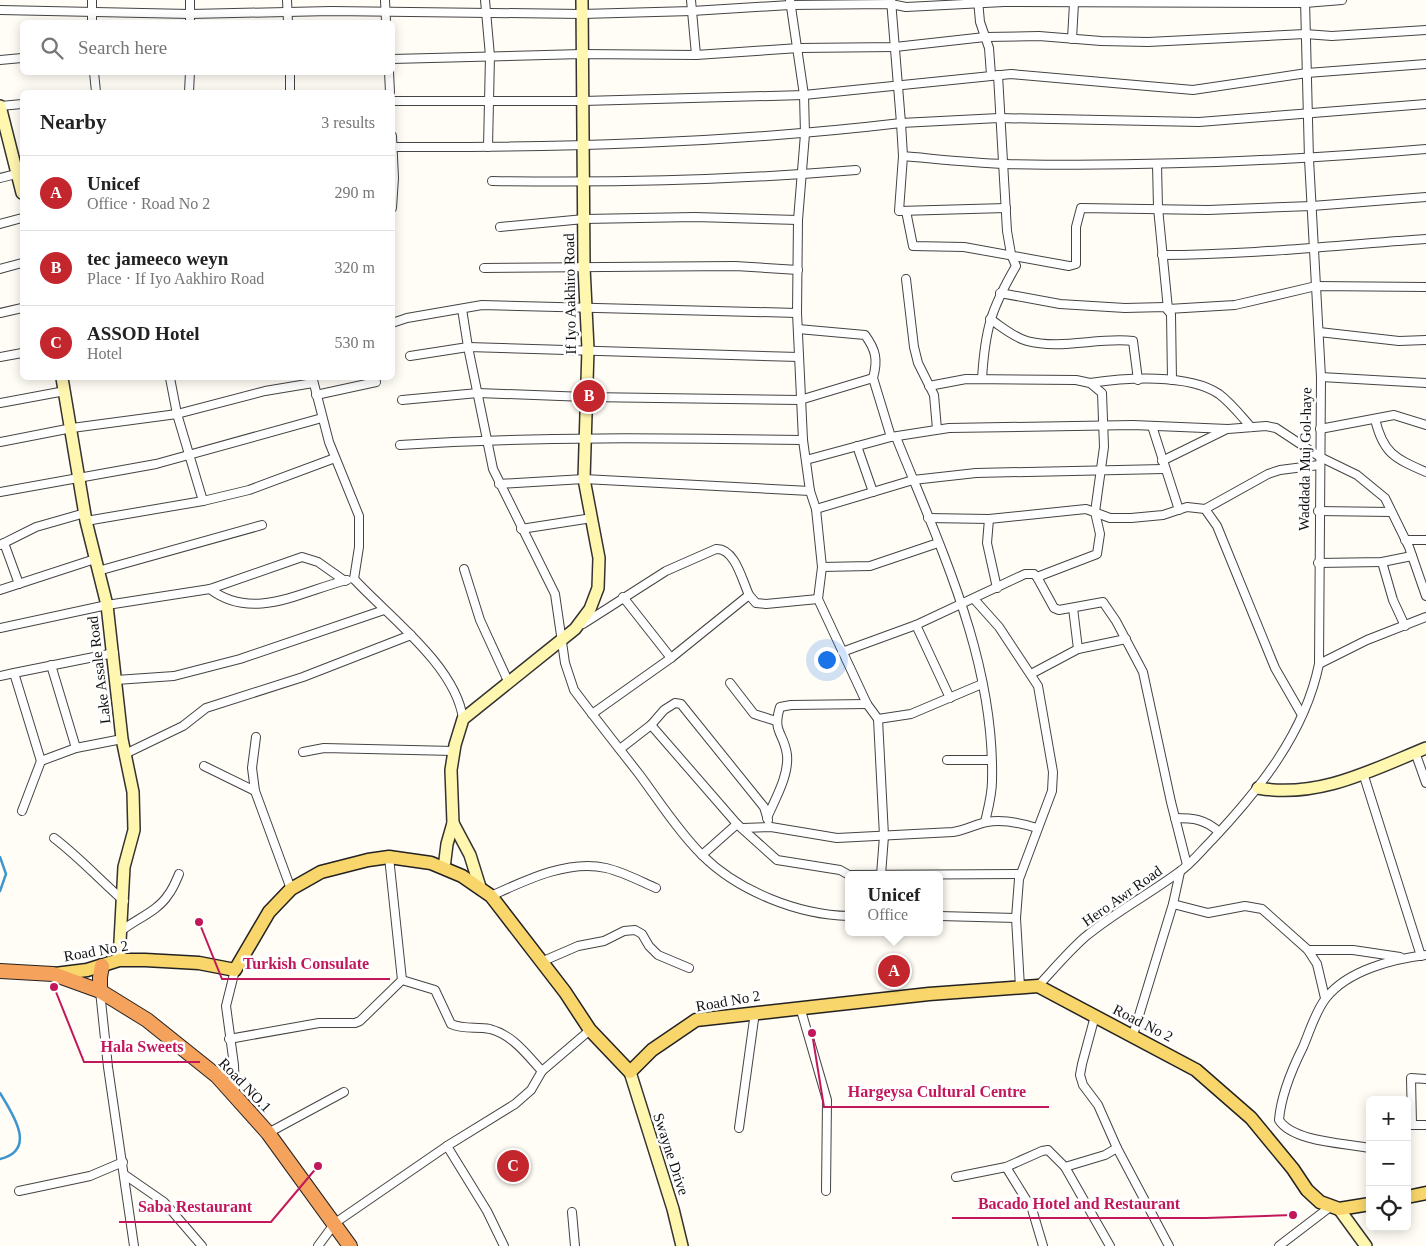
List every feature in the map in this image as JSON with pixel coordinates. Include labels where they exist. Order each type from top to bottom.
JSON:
[{"type":"highway","points":[[100,991],[102,966]]},
{"type":"highway","name":"Road NO.1","points":[[0,971],[52,974],[100,991],[147,1020],[217,1076],[235,1096],[268,1133],[350,1246]]},
{"type":"main road","points":[[236,970],[269,912],[291,889],[321,872],[368,860],[389,857],[430,863],[444,868],[480,887],[491,896],[590,1030],[630,1072]]},
{"type":"main road","name":"Road No 2","points":[[52,974],[102,966],[119,960],[199,963],[236,970]]},
{"type":"main road","name":"Road No 2","points":[[630,1072],[652,1050],[696,1020],[755,1012],[1038,986],[1196,1070],[1251,1118],[1293,1169],[1307,1190],[1334,1208]]},
{"type":"main road","points":[[1411,1196],[1426,1193]]},
{"type":"main road","points":[[1334,1208],[1366,1204]]},
{"type":"street","points":[[92,0],[92,20]]},
{"type":"street","points":[[190,0],[190,18]]},
{"type":"street","points":[[287,0],[288,20]]},
{"type":"street","points":[[385,0],[386,20]]},
{"type":"street","points":[[485,0],[490,56],[488,146]]},
{"type":"street","name":"If Iyo Aakhiro Road","points":[[463,719],[574,629],[590,609],[598,588],[600,558],[584,479],[588,349],[584,267],[582,0]]},
{"type":"street","points":[[691,0],[696,55]]},
{"type":"street","points":[[0,10],[92,11],[190,18],[288,12],[582,14],[692,11],[790,3],[891,2],[906,7],[978,2],[1305,2],[1342,0]]},
{"type":"street","points":[[891,2],[900,85],[903,156],[899,211],[1006,208]]},
{"type":"street","points":[[978,2],[980,22],[986,36],[994,75],[1004,164],[1011,254],[1016,266],[1000,293],[990,319],[984,342],[982,379]]},
{"type":"street","name":"Waddada Muj Gol-haye","points":[[1180,872],[1258,788],[1287,744],[1302,715],[1314,687],[1319,664],[1318,511],[1320,377],[1309,158],[1305,2]]},
{"type":"street","points":[[790,3],[799,48],[804,95],[805,134],[798,220],[797,313],[803,440],[810,491],[816,509],[822,567],[818,599],[867,704],[878,719],[884,836],[881,871]]},
{"type":"street","points":[[1072,40],[1074,3]]},
{"type":"street","points":[[395,60],[582,54],[696,55],[799,48],[895,46],[986,36],[1039,36],[1072,40],[1148,42],[1305,34],[1332,36],[1426,30]]},
{"type":"street","points":[[0,60],[20,58]]},
{"type":"street","points":[[395,101],[582,101],[804,95],[994,75],[1193,90],[1307,73],[1426,64]]},
{"type":"street","points":[[94,75],[96,90]]},
{"type":"street","points":[[190,75],[190,90]]},
{"type":"street","points":[[290,75],[290,90]]},
{"type":"street","points":[[389,75],[390,90]]},
{"type":"street","points":[[0,178],[19,173],[3,133],[0,106],[20,104]]},
{"type":"street","points":[[395,148],[582,146],[805,134],[901,123],[999,118],[1199,122],[1426,104]]},
{"type":"street","points":[[903,156],[1004,164],[1157,164],[1309,158],[1426,149]]},
{"type":"street","points":[[1157,164],[1162,255],[1168,309],[1171,314],[1172,380]]},
{"type":"street","points":[[492,181],[583,183],[802,175],[856,170]]},
{"type":"street","points":[[906,211],[913,246],[964,247],[1069,266],[1076,264],[1076,226],[1081,208],[1208,210],[1312,206],[1426,197]]},
{"type":"street","points":[[500,227],[584,219],[695,217],[798,220]]},
{"type":"street","points":[[0,224],[20,219]]},
{"type":"street","points":[[1162,255],[1279,252],[1314,247],[1426,240]]},
{"type":"street","points":[[0,269],[20,264]]},
{"type":"street","points":[[484,268],[735,266],[798,270]]},
{"type":"street","points":[[906,279],[914,347],[918,363],[934,395],[937,430]]},
{"type":"street","points":[[1000,293],[1060,304],[1125,308],[1161,306],[1168,309],[1235,305],[1316,286],[1426,287]]},
{"type":"street","points":[[395,322],[407,318],[482,305],[797,313]]},
{"type":"street","points":[[0,313],[20,308]]},
{"type":"street","points":[[462,309],[493,469],[521,529],[555,594],[565,663],[574,690],[702,855],[726,875],[765,896],[805,910],[829,916],[845,916]]},
{"type":"street","points":[[990,319],[1014,335],[1046,344],[1114,340],[1133,341],[1138,380]]},
{"type":"street","points":[[798,329],[865,335],[874,347],[877,361],[873,378],[893,437],[913,480],[963,604],[986,697],[992,782],[985,822]]},
{"type":"street","points":[[1319,332],[1399,341],[1426,340]]},
{"type":"street","points":[[410,356],[468,347],[588,349],[694,356],[799,357]]},
{"type":"street","points":[[0,357],[20,353]]},
{"type":"street","points":[[1320,377],[1426,383]]},
{"type":"street","points":[[402,400],[478,393],[586,397],[800,400],[873,378]]},
{"type":"street","points":[[929,386],[966,379],[1076,380],[1090,383],[1172,380],[1203,387],[1218,394],[1251,427]]},
{"type":"street","name":"Lake Assale Road","points":[[62,380],[86,517],[107,605],[114,653],[122,739],[133,792],[134,830],[124,867],[124,901],[119,960]]},
{"type":"street","points":[[170,380],[177,414],[203,501]]},
{"type":"street","points":[[0,442],[72,428],[177,414],[313,380],[322,418],[335,458],[360,516],[359,547],[354,579]]},
{"type":"street","points":[[316,395],[376,382]]},
{"type":"street","points":[[1037,577],[1097,554],[1100,534],[1095,512],[1104,447],[1102,393],[1090,383]]},
{"type":"street","points":[[0,403],[65,391]]},
{"type":"street","points":[[1320,429],[1400,415],[1426,425]]},
{"type":"street","points":[[0,492],[79,476],[156,464],[322,418]]},
{"type":"street","points":[[1375,419],[1380,439],[1386,449],[1405,463],[1426,472]]},
{"type":"street","points":[[806,460],[893,437],[937,430],[1103,426],[1228,429],[1251,427],[1276,428],[1320,457],[1357,475],[1385,498],[1412,556],[1426,596]]},
{"type":"street","points":[[1152,426],[1179,510]]},
{"type":"street","points":[[816,509],[913,480],[976,473],[1163,465],[1228,429]]},
{"type":"street","points":[[400,445],[487,439],[585,437],[803,440]]},
{"type":"street","points":[[857,446],[873,492]]},
{"type":"street","points":[[19,584],[2,544],[36,527],[86,517],[203,501],[249,490],[335,458]]},
{"type":"street","points":[[928,518],[990,519],[1086,509],[1110,518],[1163,515],[1187,507],[1205,509],[1268,474],[1280,470],[1319,466]]},
{"type":"street","points":[[499,484],[584,479],[810,491]]},
{"type":"street","points":[[1205,509],[1217,526],[1275,668],[1302,715]]},
{"type":"street","points":[[1318,511],[1391,512]]},
{"type":"street","points":[[521,529],[592,518]]},
{"type":"street","points":[[990,519],[987,543],[997,588]]},
{"type":"street","points":[[0,590],[262,525]]},
{"type":"street","points":[[1405,540],[1426,540]]},
{"type":"street","points":[[822,567],[870,566],[938,543]]},
{"type":"street","points":[[574,629],[666,572],[716,549],[723,548],[729,553],[748,595],[756,603],[766,604],[818,599]]},
{"type":"street","points":[[1318,563],[1382,562],[1412,556]]},
{"type":"street","points":[[0,628],[107,605],[210,589],[302,557],[318,562],[345,580]]},
{"type":"street","points":[[1382,562],[1393,600],[1404,626]]},
{"type":"street","points":[[464,569],[480,620],[508,681]]},
{"type":"street","points":[[842,652],[916,625],[1025,574],[1034,574],[1037,577],[1054,608],[1065,610],[1103,602],[1112,613],[1143,672],[1187,865]]},
{"type":"street","points":[[210,589],[219,596],[235,602],[254,605],[273,602],[354,579]]},
{"type":"street","points":[[354,579],[411,634],[447,678],[462,711],[463,719],[451,770],[453,823],[447,844],[444,868]]},
{"type":"street","points":[[592,714],[671,658],[748,595]]},
{"type":"street","points":[[623,598],[671,658]]},
{"type":"street","points":[[974,599],[999,627],[1038,686],[1053,772],[1052,791],[1020,874],[1016,918],[1020,987]]},
{"type":"street","points":[[1073,608],[1078,649]]},
{"type":"street","points":[[116,680],[174,676],[240,659],[384,610]]},
{"type":"street","points":[[1319,664],[1426,617]]},
{"type":"street","points":[[916,625],[950,698]]},
{"type":"street","points":[[125,754],[183,726],[206,708],[303,677],[411,634]]},
{"type":"street","points":[[1031,674],[1078,649],[1126,639]]},
{"type":"street","points":[[0,676],[114,653]]},
{"type":"street","points":[[51,665],[76,748]]},
{"type":"street","points":[[14,673],[41,761],[22,811]]},
{"type":"street","points":[[730,684],[754,714],[776,721]]},
{"type":"street","points":[[878,719],[911,714],[982,684]]},
{"type":"street","points":[[620,749],[651,725],[664,710],[675,702],[681,704],[764,807],[771,827]]},
{"type":"street","points":[[767,818],[785,774],[787,756],[776,721],[780,707],[791,704],[867,704]]},
{"type":"street","points":[[651,725],[740,826],[777,860],[840,870],[845,873]]},
{"type":"street","points":[[256,737],[252,768],[255,791],[291,889]]},
{"type":"street","points":[[41,761],[76,748],[122,739]]},
{"type":"street","points":[[303,752],[324,748],[454,751]]},
{"type":"street","points":[[1258,788],[1298,792],[1324,787],[1421,750],[1426,783]]},
{"type":"street","points":[[947,760],[991,760]]},
{"type":"street","points":[[204,766],[255,791]]},
{"type":"street","points":[[1363,773],[1423,955],[1374,966],[1335,989],[1325,998],[1286,1088],[1279,1120],[1289,1131],[1303,1136],[1366,1147]]},
{"type":"street","points":[[1175,818],[1202,820],[1209,823],[1219,832]]},
{"type":"street","points":[[702,855],[740,826],[771,827],[837,838],[953,832],[972,828],[985,822],[1005,821],[1037,828]]},
{"type":"street","points":[[453,823],[470,855],[480,887]]},
{"type":"street","points":[[54,838],[78,856],[103,883],[124,901]]},
{"type":"street","points":[[389,857],[402,980]]},
{"type":"street","points":[[491,896],[537,875],[582,868],[605,868],[656,888]]},
{"type":"street","points":[[1133,1035],[1173,904],[1180,872]]},
{"type":"street","name":"Hero Awr Road","points":[[1038,986],[1091,933],[1139,898],[1180,872]]},
{"type":"street","points":[[122,931],[137,919],[156,909],[168,896],[179,874]]},
{"type":"street","points":[[943,874],[1020,874]]},
{"type":"street","points":[[1173,904],[1208,913],[1245,906],[1262,909],[1308,950],[1317,964],[1325,998]]},
{"type":"street","points":[[943,916],[1016,918]]},
{"type":"street","points":[[541,962],[578,946],[604,941],[624,931],[635,930],[642,934],[649,946],[658,954],[688,968]]},
{"type":"street","points":[[1308,950],[1353,950],[1404,958]]},
{"type":"street","points":[[235,1096],[234,1065],[226,1006],[236,970]]},
{"type":"street","points":[[229,1039],[319,1023],[355,1023],[360,1021],[402,980]]},
{"type":"street","points":[[402,980],[435,990],[451,1024],[462,1028],[489,1029],[509,1036],[542,1071]]},
{"type":"street","points":[[100,991],[108,1067],[134,1246]]},
{"type":"street","points":[[800,1008],[827,1100],[826,1191]]},
{"type":"street","points":[[739,1128],[755,1012]]},
{"type":"street","points":[[1095,1016],[1080,1075],[1083,1085],[1098,1105],[1117,1148],[1169,1246]]},
{"type":"street","points":[[318,1246],[335,1223],[447,1146],[515,1104],[531,1090],[542,1071],[590,1030]]},
{"type":"street","name":"Swayne Drive","points":[[630,1072],[673,1209],[682,1246]]},
{"type":"street","points":[[1410,1096],[1411,1078],[1426,1079]]},
{"type":"street","points":[[268,1133],[344,1092]]},
{"type":"street","points":[[1411,1125],[1426,1125]]},
{"type":"street","points":[[447,1146],[487,1211],[504,1246]]},
{"type":"street","points":[[1065,1167],[1105,1155],[1117,1148]]},
{"type":"street","points":[[956,1177],[1006,1167],[1048,1150],[1065,1167],[1110,1246]]},
{"type":"street","points":[[19,1191],[90,1176],[123,1162]]},
{"type":"street","points":[[1006,1167],[1032,1209],[1043,1246]]},
{"type":"street","points":[[125,1175],[164,1202],[202,1246]]},
{"type":"street","points":[[1279,1246],[1334,1208],[1366,1246]]},
{"type":"street","points":[[572,1212],[575,1246]]},
{"type":"waterway","points":[[0,857],[6,874],[0,891]]},
{"type":"waterway","points":[[0,1093],[15,1120],[20,1139],[18,1148],[0,1159]]},
{"type":"place","name":"tec jameeco weyn","points":[[589,396]]},
{"type":"place","name":"Turkish Consulate","points":[[199,922]]},
{"type":"place","name":"Unicef","points":[[894,971]]},
{"type":"place","name":"Hala Sweets","points":[[54,987]]},
{"type":"place","name":"Hargeysa Cultural Centre","points":[[812,1033]]},
{"type":"place","name":"Saba Restaurant","points":[[318,1166]]},
{"type":"place","name":"ASSOD Hotel","points":[[513,1166]]},
{"type":"place","name":"Bacado Hotel and Restaurant","points":[[1293,1215]]}]
